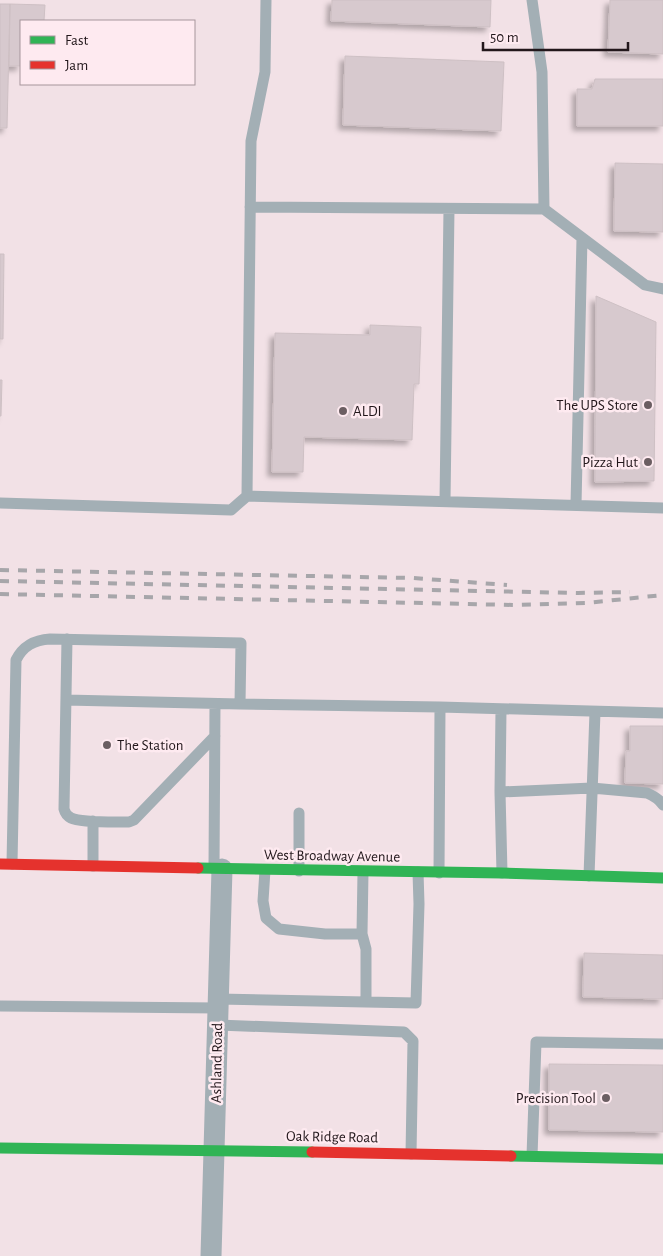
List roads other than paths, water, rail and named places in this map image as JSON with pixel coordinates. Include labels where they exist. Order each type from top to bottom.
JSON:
[{"type":"street","name":"West Broadway Avenue","points":[[6,864],[663,878]]},
{"type":"street","name":"Ashland Road","points":[[211,1256],[218,1011],[218,869]]},
{"type":"street","name":"Oak Ridge Road","points":[[0,1148],[214,1150],[663,1159]]},
{"type":"lane","points":[[247,496],[251,140],[265,72],[266,0]]},
{"type":"lane","points":[[532,0],[542,72],[544,209]]},
{"type":"lane","points":[[250,207],[544,209],[645,285],[663,289]]},
{"type":"lane","points":[[445,501],[448,208]]},
{"type":"lane","points":[[576,505],[582,238]]},
{"type":"lane","points":[[0,503],[232,510],[247,496],[663,508]]},
{"type":"lane","points":[[6,864],[16,660],[19,653],[25,647],[33,642],[50,639],[241,643],[240,704]]},
{"type":"lane","points":[[67,639],[65,814],[73,819],[94,821],[129,822],[134,820],[214,736]]},
{"type":"lane","points":[[66,700],[663,713]]},
{"type":"lane","points":[[215,704],[214,736],[218,869]]},
{"type":"lane","points":[[439,873],[440,707]]},
{"type":"lane","points":[[501,710],[502,874]]},
{"type":"lane","points":[[589,876],[595,712]]},
{"type":"lane","points":[[500,792],[592,788],[663,794]]},
{"type":"lane","points":[[647,794],[654,796],[663,805]]},
{"type":"lane","points":[[299,813],[299,870]]},
{"type":"lane","points":[[92,866],[94,821]]},
{"type":"lane","points":[[265,870],[263,900],[266,918],[279,929],[325,934],[362,934]]},
{"type":"lane","points":[[363,872],[362,934],[366,949],[366,1002]]},
{"type":"lane","points":[[0,1006],[218,1011],[366,1002],[416,1003],[418,872]]},
{"type":"lane","points":[[218,1011],[404,1032],[413,1042],[411,1154]]},
{"type":"lane","points":[[532,1156],[536,1042],[663,1044]]},
{"type":"railway","points":[[0,570],[413,578],[507,585]]},
{"type":"railway","points":[[0,581],[578,593],[630,592]]},
{"type":"railway","points":[[0,594],[515,605],[586,603],[663,595]]},
{"type":"place","name":"The UPS Store","points":[[648,405]]},
{"type":"place","name":"ALDI","points":[[343,411]]},
{"type":"place","name":"Pizza Hut","points":[[648,462]]},
{"type":"place","name":"The Station","points":[[107,745]]},
{"type":"place","name":"Precision Tool","points":[[606,1098]]}]
